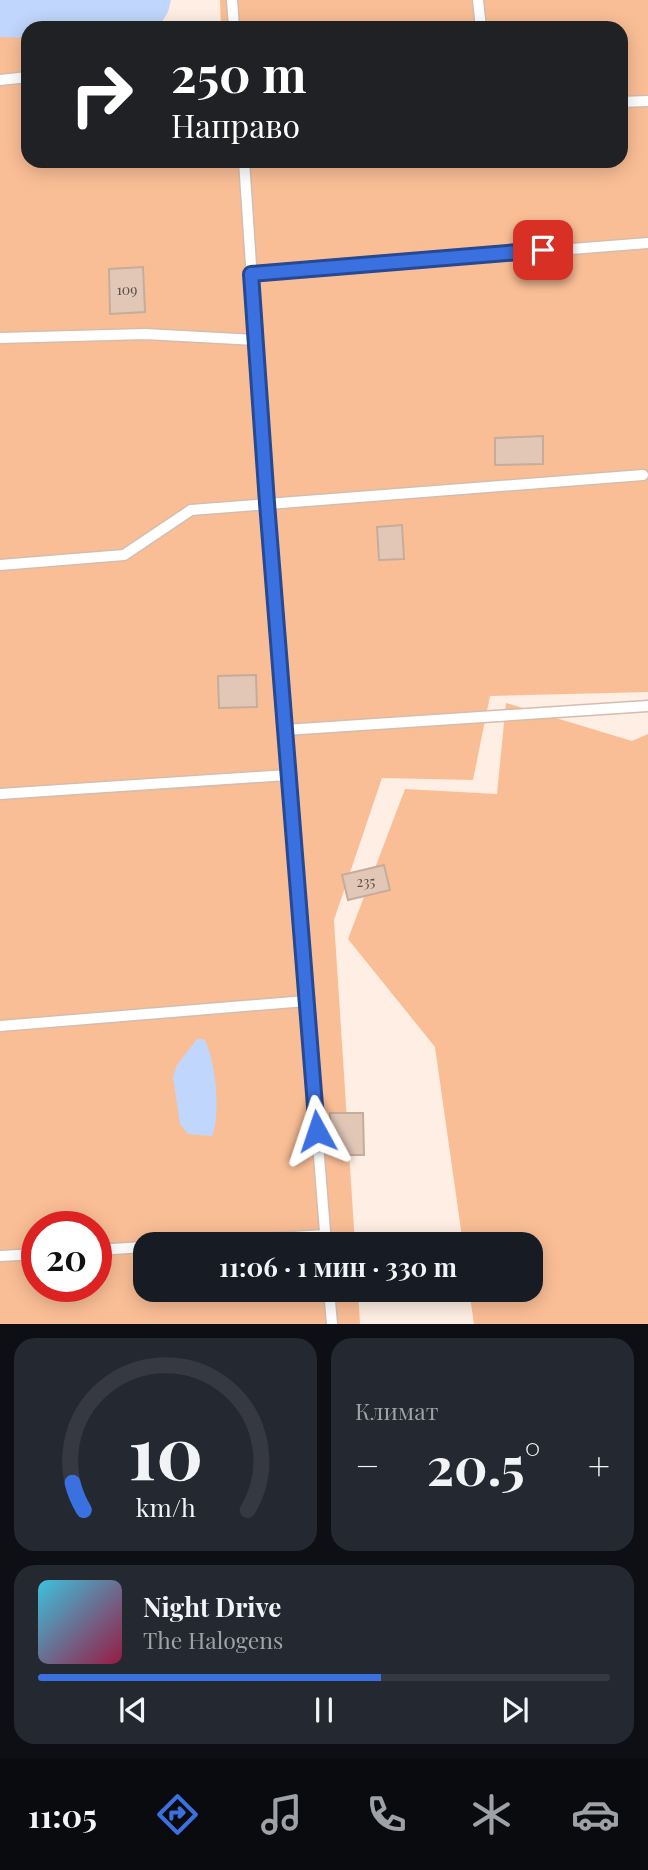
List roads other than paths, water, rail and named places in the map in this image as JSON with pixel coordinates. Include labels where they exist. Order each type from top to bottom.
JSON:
[{"type":"lane","points":[[232,0],[234,21]]},
{"type":"lane","points":[[478,0],[480,21]]},
{"type":"lane","points":[[0,80],[21,78]]},
{"type":"lane","points":[[628,102],[648,101]]},
{"type":"lane","points":[[244,168],[267,503],[324,1232]]},
{"type":"lane","points":[[251,274],[648,243]]},
{"type":"lane","points":[[0,338],[145,334],[256,340]]},
{"type":"lane","points":[[0,565],[124,555],[191,510],[643,475]]},
{"type":"lane","points":[[285,730],[648,706]]},
{"type":"lane","points":[[0,794],[288,775]]},
{"type":"lane","points":[[0,1026],[306,1002]]},
{"type":"lane","points":[[112,1249],[133,1248]]},
{"type":"lane","points":[[0,1256],[21,1255]]},
{"type":"lane","points":[[330,1302],[332,1324]]},
{"type":"water","points":[[0,0],[171,0],[162,21],[21,21],[21,38],[0,37]]},
{"type":"water","points":[[197,1039],[204,1039],[212,1060],[217,1101],[212,1136],[188,1134],[180,1124],[173,1077],[177,1065]]}]
